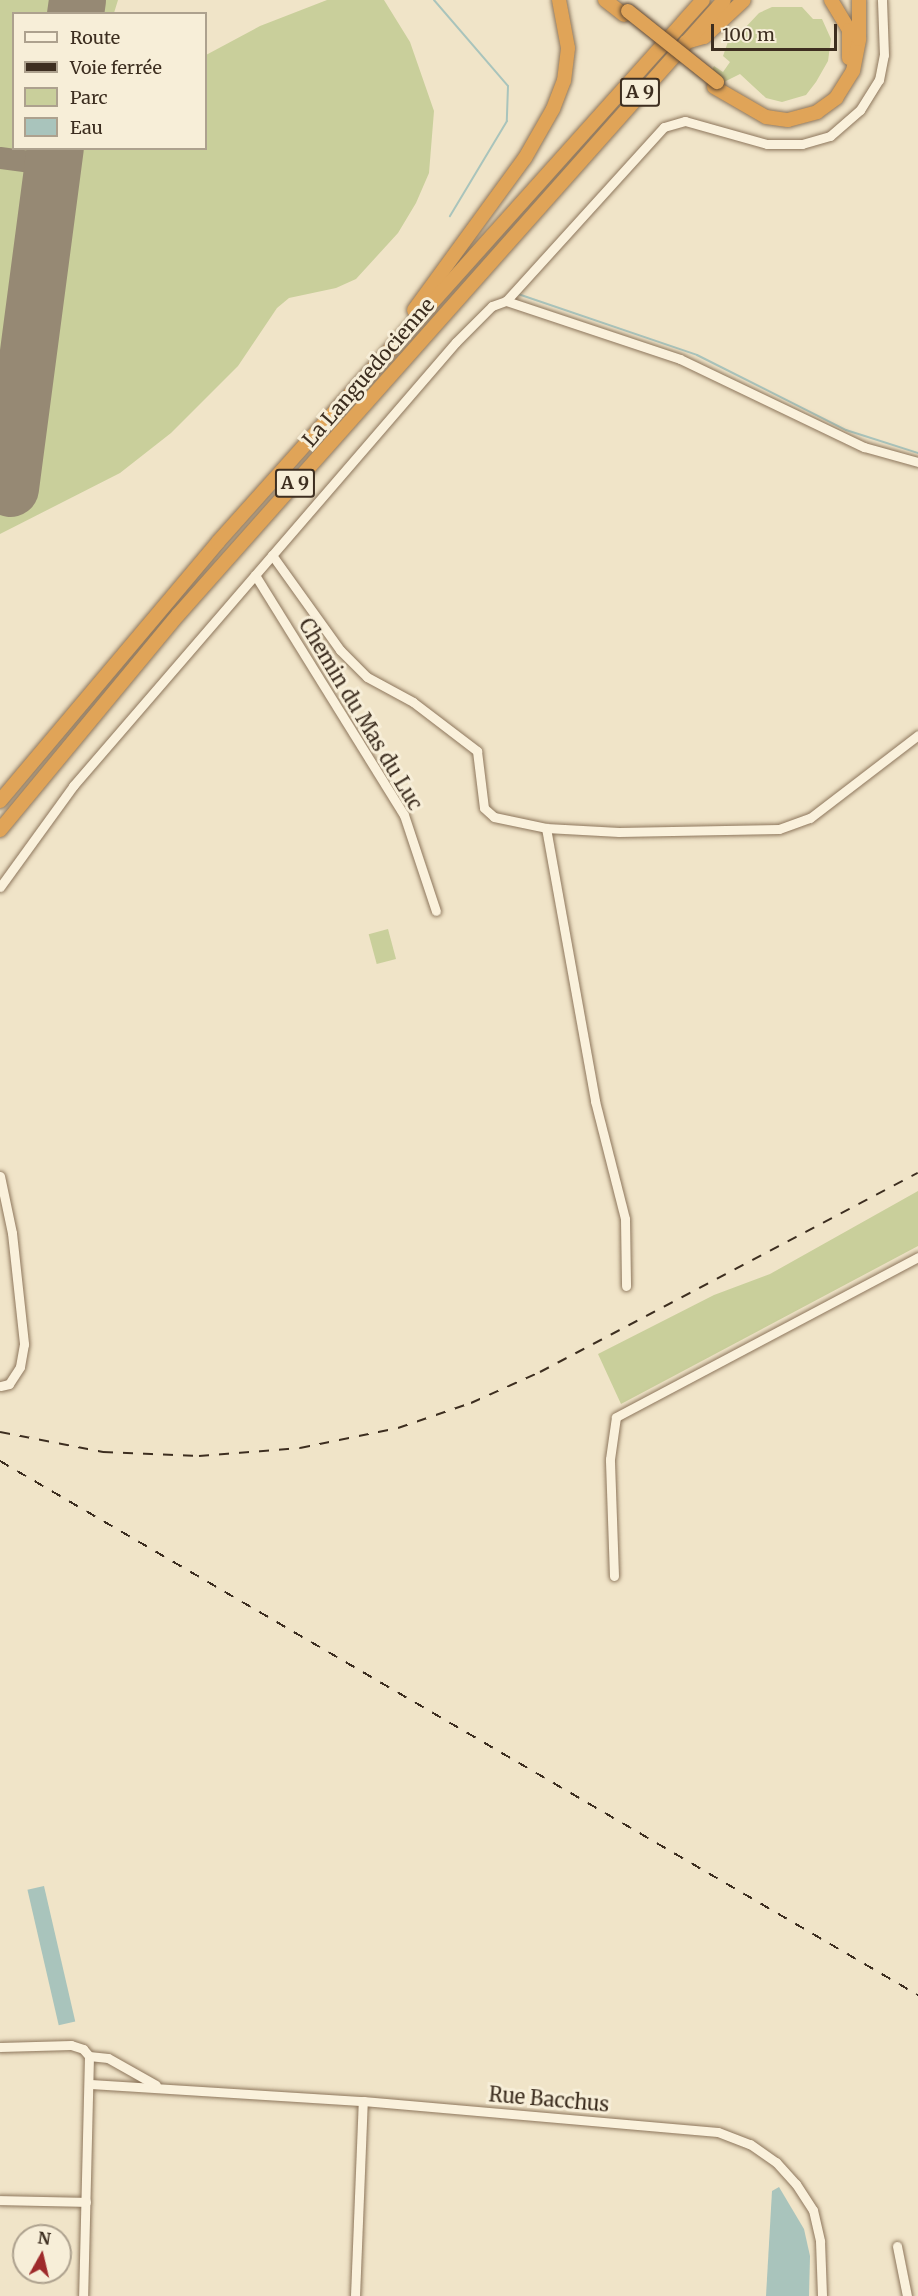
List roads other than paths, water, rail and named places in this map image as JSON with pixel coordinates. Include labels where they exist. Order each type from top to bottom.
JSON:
[{"type":"highway","points":[[402,335],[415,307],[525,158],[554,109],[564,81],[568,48],[558,0]]},
{"type":"highway","points":[[605,0],[626,13],[715,85],[766,117],[788,120],[817,112],[836,98],[853,71],[859,39],[859,0]]},
{"type":"highway","points":[[615,0],[626,13]]},
{"type":"highway","name":"La Languedocienne","points":[[0,801],[172,595],[703,0]]},
{"type":"highway","name":"La Languedocienne","points":[[0,830],[143,655],[724,0]]},
{"type":"highway","points":[[684,43],[704,37],[744,0]]},
{"type":"highway","points":[[715,85],[770,111],[800,110],[825,97],[842,77],[850,50],[845,20],[831,0]]},
{"type":"street","points":[[0,887],[73,786],[467,330],[492,306],[506,301],[669,123],[685,121],[767,144],[812,142],[838,131],[861,110],[879,80],[884,55],[882,0]]},
{"type":"street","points":[[506,301],[680,359],[864,447],[918,462]]},
{"type":"street","points":[[272,555],[340,650],[367,677],[413,702],[477,751],[484,808],[494,817],[546,828],[619,832],[779,829],[810,818],[918,735]]},
{"type":"street","name":"Chemin du Mas du Luc","points":[[255,575],[404,815],[436,911]]},
{"type":"street","points":[[546,828],[595,1101],[626,1219],[626,1286]]},
{"type":"street","points":[[0,1176],[12,1233],[24,1344],[21,1367],[9,1384],[0,1386]]},
{"type":"street","points":[[614,1576],[609,1470],[616,1417],[918,1257]]},
{"type":"street","name":"Rue Bacchus","points":[[0,2047],[56,2044],[108,2058],[164,2089]]},
{"type":"street","points":[[83,2296],[91,2084],[86,2053]]},
{"type":"street","name":"Rue Bacchus","points":[[91,2084],[363,2101],[718,2132],[750,2144],[789,2176],[813,2210],[823,2259],[822,2296]]},
{"type":"street","points":[[355,2296],[363,2101]]},
{"type":"street","points":[[0,2200],[86,2202]]},
{"type":"street","points":[[897,2247],[907,2296]]},
{"type":"water","points":[[44,1886],[75,2021],[59,2025],[27,1890]]},
{"type":"water","points":[[779,2187],[804,2229],[810,2256],[809,2296],[766,2296],[772,2191]]},
{"type":"waterway","points":[[434,0],[508,86],[507,121],[450,216]]},
{"type":"waterway","points":[[518,294],[697,355],[846,430],[918,453]]},
{"type":"railway","points":[[0,1432],[103,1452],[199,1456],[300,1448],[398,1428],[471,1403],[540,1372],[918,1173]]},
{"type":"railway","points":[[0,1461],[918,1995]]}]
